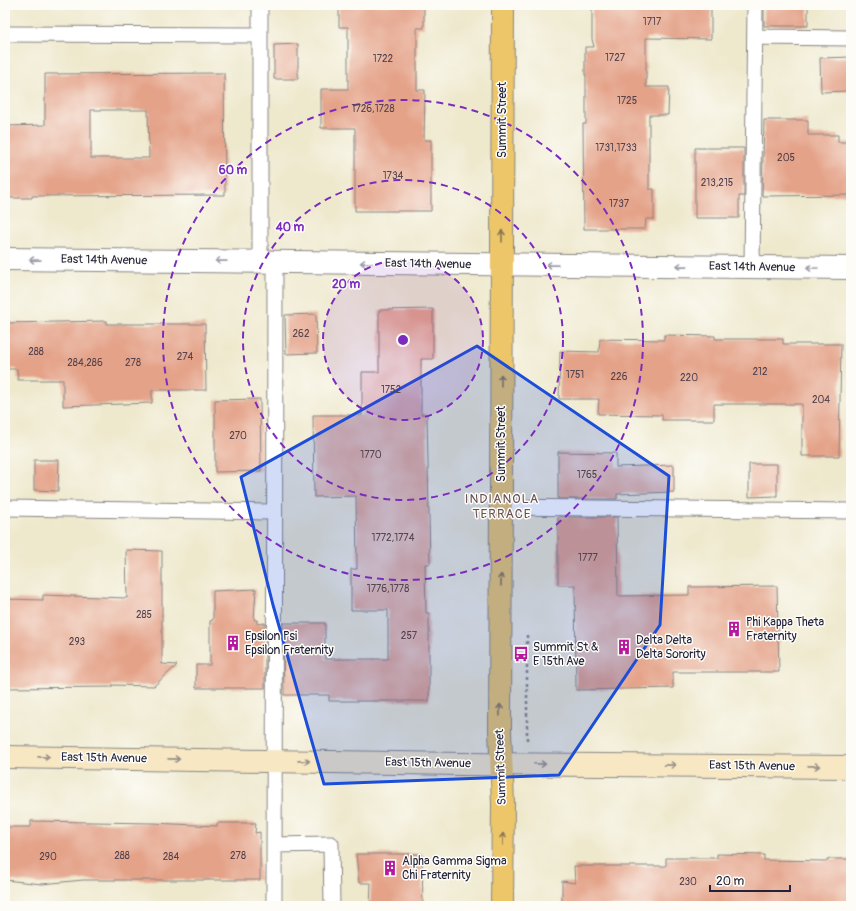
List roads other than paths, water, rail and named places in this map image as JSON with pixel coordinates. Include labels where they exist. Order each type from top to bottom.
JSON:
[{"type":"main road","name":"Summit Street","points":[[502,906],[503,804],[500,763],[503,5]]},
{"type":"street","name":"East 14th Avenue","points":[[5,259],[851,268]]},
{"type":"street","name":"East 15th Avenue","points":[[5,757],[851,767]]},
{"type":"lane","points":[[260,5],[274,512],[274,906]]},
{"type":"lane","points":[[752,267],[755,5]]},
{"type":"lane","points":[[5,34],[260,35]]},
{"type":"lane","points":[[755,37],[851,38]]},
{"type":"lane","points":[[501,507],[851,511]]},
{"type":"lane","points":[[5,508],[274,512]]},
{"type":"lane","points":[[274,845],[331,844],[332,906]]},
{"type":"place","name":"Phi Kappa Theta Fraternity","points":[[734,629]]},
{"type":"place","name":"Epsilon Psi Epsilon Fraternity","points":[[233,643]]},
{"type":"place","name":"Delta Delta Delta Sorority","points":[[624,647]]},
{"type":"place","name":"Summit St & E 15th Ave","points":[[521,654]]},
{"type":"place","name":"Alpha Gamma Sigma Chi Fraternity","points":[[390,868]]},
{"type":"district","name":"INDIANOLA TERRACE","points":[[502,506]]}]
